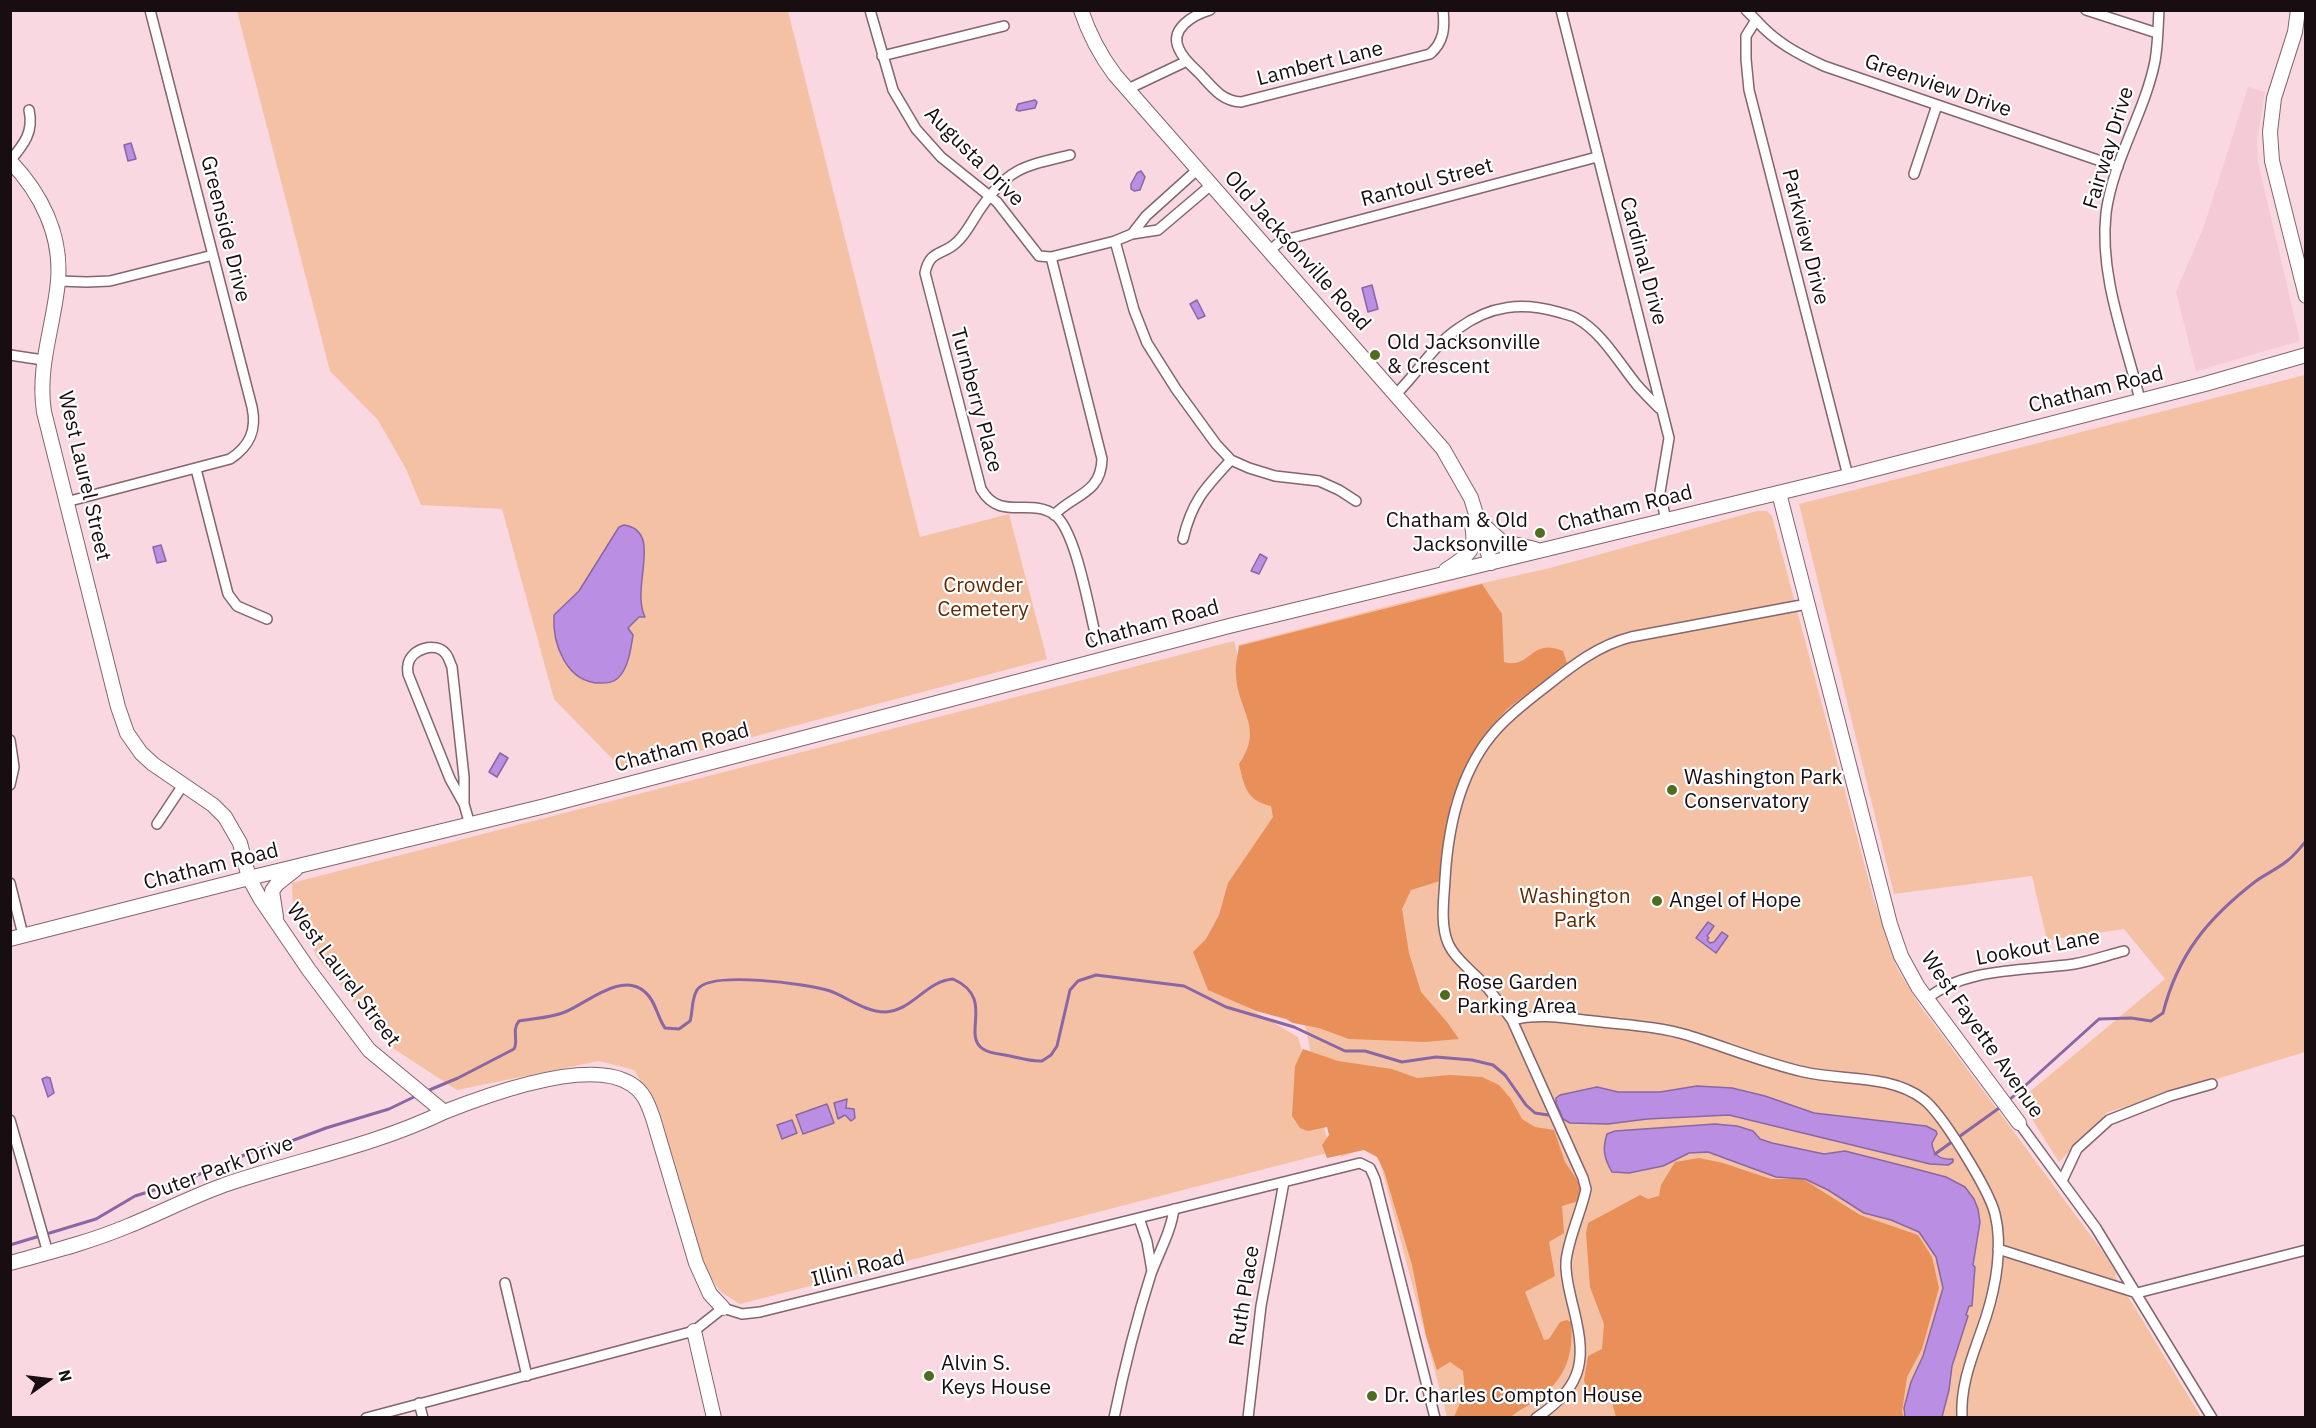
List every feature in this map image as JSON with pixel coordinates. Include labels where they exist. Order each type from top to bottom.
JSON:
[{"type":"street","name":"Greenside Drive","points":[[150,10],[255,424],[250,439],[240,453],[231,459],[196,469]]},
{"type":"street","name":"Augusta Drive","points":[[870,10],[893,90],[916,129],[941,157],[990,196],[1039,256],[1051,257]]},
{"type":"street","name":"Old Jacksonville Road","points":[[1081,10],[1102,58],[1197,170],[1443,449],[1465,485],[1479,521],[1491,563]]},
{"type":"street","name":"Lambert Lane","points":[[1210,10],[1195,15],[1180,28],[1176,37],[1178,48],[1187,62],[1225,100],[1241,102],[1430,54],[1440,44],[1443,36],[1443,10]]},
{"type":"street","name":"Cardinal Drive","points":[[1561,10],[1661,410],[1670,438],[1660,492],[1666,521]]},
{"type":"street","points":[[1746,10],[1756,20]]},
{"type":"street","points":[[2086,10],[2157,33]]},
{"type":"street","name":"Fairway Drive","points":[[2140,400],[2108,280],[2105,248],[2107,211],[2118,167],[2155,61],[2159,10]]},
{"type":"street","points":[[2298,10],[2295,32],[2274,98],[2270,145],[2306,297]]},
{"type":"street","name":"Greenview Drive","points":[[1756,20],[1775,40],[1824,66],[2118,167]]},
{"type":"street","name":"Parkview Drive","points":[[1756,20],[1746,36],[1749,90],[1848,476]]},
{"type":"street","points":[[882,56],[1004,26]]},
{"type":"street","points":[[1128,89],[1187,62]]},
{"type":"street","points":[[1914,174],[1937,105]]},
{"type":"street","points":[[10,161],[28,138],[31,128],[29,110]]},
{"type":"street","name":"Turnberry Place","points":[[1054,515],[1039,508],[1009,508],[997,505],[987,498],[981,489],[925,273],[930,259],[957,242],[990,196],[1012,174],[1024,166],[1070,155]]},
{"type":"street","name":"Rantoul Street","points":[[1269,251],[1281,241],[1597,157]]},
{"type":"street","name":"West Laurel Street","points":[[10,161],[42,203],[54,243],[58,281],[43,360],[41,380],[44,412],[118,707],[127,733],[141,753],[213,805],[229,823],[240,843],[249,878],[278,925],[369,1050],[444,1112]]},
{"type":"street","points":[[1132,234],[1146,216],[1197,170]]},
{"type":"street","points":[[1096,637],[1072,541],[1054,515],[1065,503],[1085,494],[1093,487],[1101,468],[1102,459],[1051,257],[1115,241],[1132,234],[1158,230],[1211,185]]},
{"type":"street","points":[[1115,241],[1134,310],[1147,343],[1176,389],[1216,444],[1231,460],[1263,474],[1319,481],[1356,501]]},
{"type":"street","points":[[58,281],[110,281],[213,255]]},
{"type":"street","points":[[1396,394],[1435,348],[1458,328],[1474,318],[1519,305],[1543,308],[1576,317],[1596,335],[1661,410]]},
{"type":"street","points":[[10,355],[43,360]]},
{"type":"street","name":"Chatham Road","points":[[17,937],[470,825],[1218,629],[1848,476],[2306,355]]},
{"type":"street","points":[[1183,539],[1195,503],[1206,487],[1231,460]]},
{"type":"street","points":[[1437,576],[1461,561],[1470,552],[1474,543],[1473,526],[1456,482],[1456,468]]},
{"type":"street","points":[[66,502],[196,469],[228,594],[237,606],[267,619]]},
{"type":"street","name":"West Fayette Avenue","points":[[1779,493],[1890,924],[1910,974],[2096,1228],[2212,1418]]},
{"type":"street","points":[[1479,521],[1493,535],[1508,544],[1543,551]]},
{"type":"street","points":[[1536,1418],[1561,1400],[1575,1380],[1581,1352],[1580,1333],[1567,1280],[1566,1260],[1586,1189],[1512,1020],[1486,987],[1459,959],[1449,944],[1445,933],[1446,868],[1452,824],[1472,765],[1488,740],[1505,720],[1592,653],[1630,637],[1807,603]]},
{"type":"street","points":[[464,804],[464,777],[452,667],[448,656],[442,650],[434,648],[419,650],[407,663],[408,675],[450,779],[464,804],[470,825]]},
{"type":"street","points":[[10,740],[14,767],[10,785]]},
{"type":"street","points":[[157,824],[183,785]]},
{"type":"street","points":[[278,925],[272,902],[272,891],[299,866]]},
{"type":"street","points":[[10,883],[17,937]]},
{"type":"street","name":"Lookout Lane","points":[[1927,999],[1939,988],[1956,981],[2003,972],[2077,963],[2124,951]]},
{"type":"street","points":[[1512,1020],[1548,1016],[1685,1034],[1805,1072],[1895,1085],[1924,1100],[1959,1148],[1990,1198],[1996,1216],[1998,1249],[1989,1306],[1964,1378],[1962,1418]]},
{"type":"street","points":[[366,1418],[694,1330],[723,1308],[710,1294],[704,1283],[647,1101],[633,1085],[612,1076],[581,1074],[500,1092],[444,1112]]},
{"type":"street","points":[[2062,1181],[2077,1149],[2109,1120],[2170,1095],[2212,1084]]},
{"type":"street","name":"Outer Park Drive","points":[[10,1263],[47,1247],[127,1227],[193,1196],[386,1137],[444,1112]]},
{"type":"street","points":[[10,1120],[47,1247]]},
{"type":"street","name":"Illini Road","points":[[723,1308],[742,1314],[759,1312],[1353,1164],[1366,1164],[1375,1179],[1435,1418]]},
{"type":"street","name":"Ruth Place","points":[[1248,1418],[1261,1306],[1284,1182]]},
{"type":"street","points":[[1114,1418],[1132,1340],[1152,1272],[1172,1226],[1174,1209]]},
{"type":"street","points":[[1139,1218],[1147,1242],[1152,1272]]},
{"type":"street","points":[[1998,1249],[2137,1293],[2306,1250]]},
{"type":"street","points":[[505,1282],[527,1376]]},
{"type":"street","points":[[694,1330],[714,1418]]},
{"type":"street","points":[[419,1403],[423,1418]]},
{"type":"shaded area","points":[[2248,87],[2265,92],[2257,141],[2258,162],[2300,341],[2196,371],[2176,292],[2204,226]]},
{"type":"shaded area","points":[[1035,100],[1037,102],[1035,108],[1016,110],[1018,104]]},
{"type":"shaded area","points":[[131,143],[136,159],[128,161],[124,145]]},
{"type":"shaded area","points":[[1141,171],[1145,177],[1140,190],[1134,191],[1131,189],[1131,184],[1137,173]]},
{"type":"shaded area","points":[[1372,285],[1378,309],[1368,312],[1362,288]]},
{"type":"shaded area","points":[[1197,300],[1205,316],[1198,319],[1190,304]]},
{"type":"shaded area","points":[[624,525],[636,529],[642,538],[644,562],[641,605],[645,617],[639,617],[628,628],[633,635],[628,658],[616,680],[600,683],[588,681],[570,669],[564,660],[556,638],[554,615],[579,591],[619,527]]},
{"type":"shaded area","points":[[161,545],[166,561],[157,563],[153,547]]},
{"type":"shaded area","points":[[1260,554],[1267,558],[1259,574],[1251,571]]},
{"type":"shaded area","points":[[1482,584],[1502,614],[1504,662],[1520,662],[1537,650],[1552,648],[1563,651],[1567,663],[1507,709],[1490,728],[1462,774],[1451,802],[1440,881],[1411,890],[1402,909],[1409,953],[1421,992],[1459,1039],[1425,1042],[1349,1039],[1319,1028],[1293,1023],[1256,1011],[1208,990],[1193,952],[1206,939],[1219,915],[1228,883],[1273,817],[1271,806],[1251,796],[1239,764],[1250,740],[1250,729],[1237,687],[1236,667],[1239,646]]},
{"type":"shaded area","points":[[500,753],[508,758],[497,777],[489,772]]},
{"type":"shaded area","points":[[1708,922],[1714,926],[1707,936],[1710,943],[1714,942],[1722,932],[1728,936],[1716,953],[1696,938]]},
{"type":"shaded area","points":[[1303,1049],[1338,1061],[1392,1069],[1417,1078],[1450,1075],[1482,1077],[1499,1085],[1511,1099],[1522,1119],[1535,1127],[1554,1130],[1565,1162],[1581,1186],[1579,1201],[1562,1206],[1564,1233],[1549,1242],[1555,1276],[1525,1292],[1544,1340],[1549,1339],[1560,1322],[1567,1320],[1571,1322],[1570,1351],[1562,1374],[1554,1384],[1535,1401],[1511,1416],[1506,1418],[1454,1417],[1465,1392],[1463,1371],[1450,1362],[1437,1370],[1426,1336],[1412,1265],[1384,1171],[1377,1157],[1364,1150],[1327,1158],[1322,1145],[1329,1135],[1327,1127],[1308,1131],[1300,1128],[1292,1116],[1295,1066]]},
{"type":"shaded area","points":[[50,1078],[54,1093],[48,1097],[42,1079]]},
{"type":"shaded area","points":[[1697,1086],[1732,1088],[1765,1096],[1814,1113],[1926,1126],[1936,1131],[1937,1134],[1932,1143],[1936,1154],[1941,1158],[1953,1159],[1953,1162],[1948,1165],[1930,1164],[1729,1115],[1647,1119],[1608,1124],[1570,1123],[1563,1119],[1556,1103],[1556,1098],[1560,1095],[1597,1087],[1618,1092],[1660,1092]]},
{"type":"shaded area","points":[[847,1099],[846,1108],[854,1109],[855,1118],[851,1121],[845,1115],[838,1119],[834,1103]]},
{"type":"shaded area","points":[[827,1104],[834,1123],[803,1134],[796,1115]]},
{"type":"shaded area","points":[[792,1120],[797,1133],[782,1139],[777,1125]]},
{"type":"shaded area","points":[[1715,1124],[1737,1126],[1753,1131],[1760,1139],[1772,1143],[1824,1154],[1845,1151],[1946,1177],[1965,1187],[1974,1199],[1980,1222],[1973,1265],[1975,1267],[1972,1306],[1969,1306],[1966,1315],[1968,1316],[1952,1366],[1942,1417],[1905,1417],[1904,1408],[1911,1382],[1923,1356],[1943,1288],[1936,1257],[1919,1232],[1891,1220],[1864,1213],[1828,1190],[1805,1179],[1776,1177],[1708,1152],[1689,1153],[1663,1166],[1629,1173],[1612,1172],[1606,1158],[1604,1149],[1607,1134],[1615,1131]]},
{"type":"shaded area","points":[[1699,1158],[1723,1163],[1771,1179],[1803,1179],[1860,1215],[1918,1235],[1932,1257],[1939,1288],[1922,1349],[1907,1377],[1902,1412],[1904,1417],[1616,1417],[1612,1402],[1587,1392],[1584,1380],[1588,1356],[1602,1349],[1604,1324],[1590,1287],[1586,1233],[1588,1223],[1640,1195],[1648,1199],[1659,1196],[1661,1185],[1675,1162]]},
{"type":"green space","name":"Crowder Cemetery","points":[[237,11],[788,11],[920,537],[1009,514],[1047,659],[624,771],[554,699],[502,509],[421,505],[406,469],[378,420],[330,371]]},
{"type":"green space","points":[[2305,375],[2305,1052],[2108,1112],[2059,1162],[2020,1100],[2165,979],[2124,929],[2047,940],[2032,876],[1894,894],[1799,504]]},
{"type":"green space","name":"Washington Park","points":[[1757,511],[1767,511],[1772,516],[1873,897],[1897,968],[1918,1003],[2103,1252],[2126,1296],[2201,1417],[1447,1417],[1379,1158],[1370,1148],[1341,1157],[1310,1049],[1304,1019],[1292,835],[1238,645],[1443,592],[1550,568]]},
{"type":"green space","points":[[1234,641],[1286,836],[1221,992],[1298,1037],[1331,1152],[740,1304],[721,1292],[706,1271],[659,1110],[634,1070],[599,1061],[457,1090],[391,1047],[317,957],[293,907],[292,883]]},
{"type":"waterway","points":[[2007,1102],[2099,1019],[2131,1018],[2151,1021],[2163,1013],[2169,992],[2186,955],[2209,923],[2256,881],[2290,859],[2306,841]]},
{"type":"waterway","points":[[427,1091],[514,1049],[519,1021],[559,1014],[605,991],[626,985],[636,986],[649,996],[665,1028],[679,1029],[690,1021],[697,990],[705,984],[720,981],[760,980],[818,988],[830,991],[870,1010],[885,1012],[903,1007],[935,985],[953,979],[966,987],[973,996],[976,1006],[975,1035],[977,1043],[983,1049],[1028,1060],[1042,1061],[1051,1055],[1057,1046],[1070,990],[1078,981],[1096,975],[1184,986],[1226,1007],[1294,1027],[1345,1051],[1365,1051],[1402,1062],[1436,1057],[1472,1060],[1493,1065],[1505,1075],[1526,1105],[1535,1113],[1548,1115],[1559,1111]]},
{"type":"waterway","points":[[10,1245],[96,1219],[135,1196],[186,1180],[263,1147],[294,1140],[389,1109],[418,1095]]},
{"type":"waterway","points":[[1935,1154],[2002,1106]]},
{"type":"place","name":"Old Jacksonville & Crescent","points":[[1375,355]]},
{"type":"place","name":"Chatham & Old Jacksonville","points":[[1540,533]]},
{"type":"place","name":"Washington Park Conservatory","points":[[1672,790]]},
{"type":"place","name":"Angel of Hope","points":[[1657,901]]},
{"type":"place","name":"Rose Garden Parking Area","points":[[1445,995]]},
{"type":"place","name":"Alvin S. Keys House","points":[[929,1376]]},
{"type":"place","name":"Dr. Charles Compton House","points":[[1372,1396]]}]
